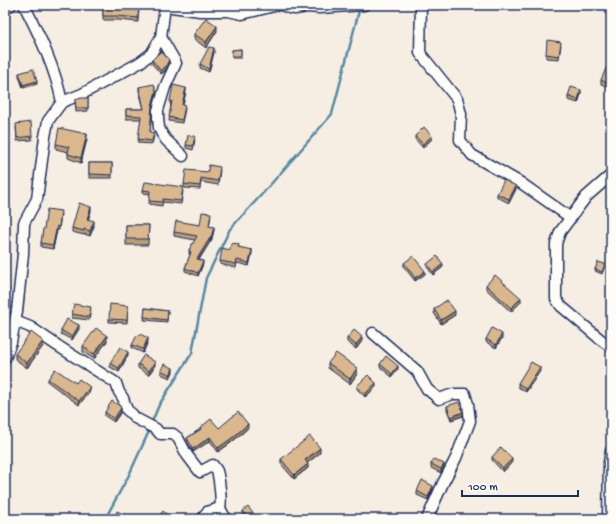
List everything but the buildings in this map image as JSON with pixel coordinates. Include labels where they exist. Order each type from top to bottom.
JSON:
[{"type":"street","points":[[5,8],[11,5]]},
{"type":"street","points":[[24,5],[48,57],[59,86],[62,102]]},
{"type":"street","points":[[5,358],[12,342],[15,321],[23,254],[24,223],[37,199],[48,121],[62,102],[82,94],[139,63],[151,54],[156,48],[161,37],[165,6],[200,11],[228,11],[242,14],[278,5]]},
{"type":"street","points":[[282,5],[295,9],[307,7],[320,8],[364,5]]},
{"type":"street","points":[[421,5],[420,53],[457,99],[461,114],[460,140],[472,155],[521,183],[571,218]]},
{"type":"street","points":[[161,37],[176,63],[165,87],[158,110],[159,128],[166,140],[183,156]]},
{"type":"street","points":[[611,175],[586,197],[560,232],[556,244],[556,299],[561,306],[611,347]]},
{"type":"street","points":[[15,321],[30,327],[116,383],[126,407],[135,418],[156,429],[160,434],[173,434],[178,438],[187,455],[200,472],[213,465],[217,472],[221,492],[220,508],[227,519]]},
{"type":"street","points":[[373,333],[417,371],[427,389],[439,399],[453,394],[465,394],[468,404],[470,421],[464,438],[427,519]]},
{"type":"street","points":[[608,519],[609,462],[611,451]]},
{"type":"street","points":[[202,519],[207,512],[220,508]]},
{"type":"waterway","points":[[151,424],[159,405],[192,353],[206,278],[230,229],[332,114],[360,7]]},
{"type":"waterway","points":[[105,519],[129,475],[150,429]]}]
